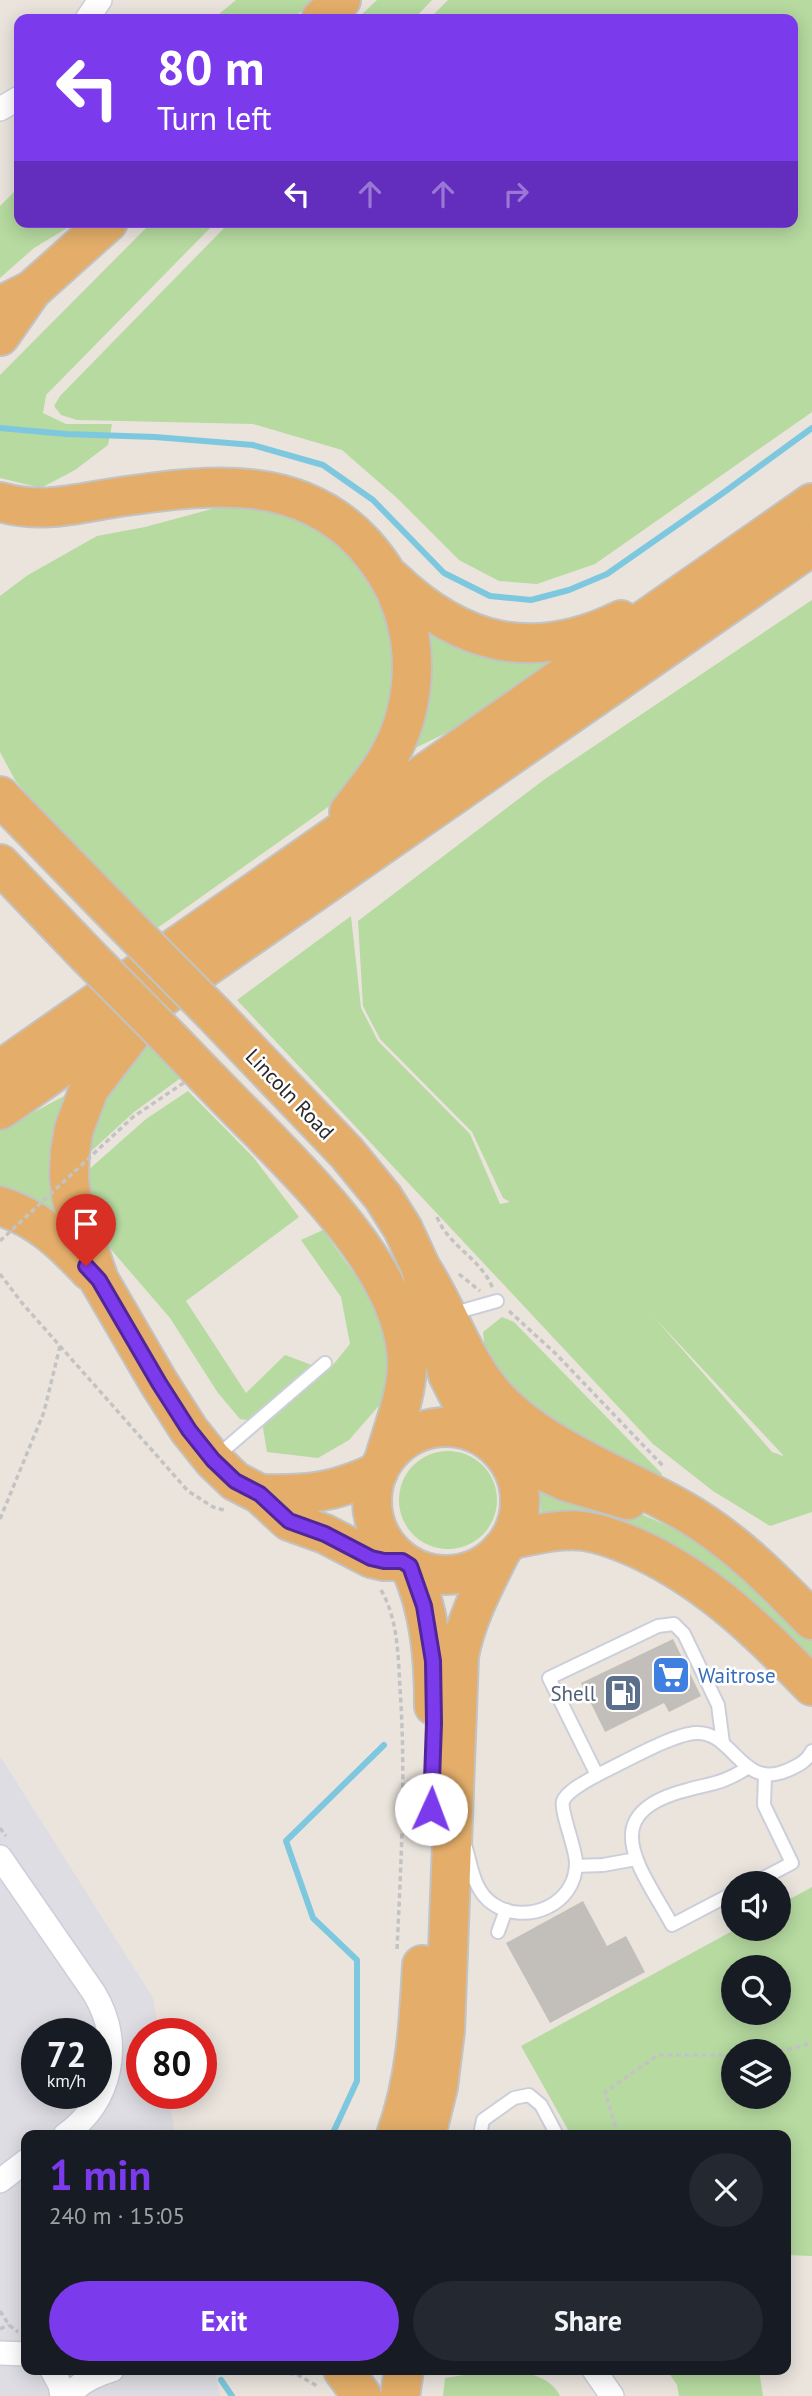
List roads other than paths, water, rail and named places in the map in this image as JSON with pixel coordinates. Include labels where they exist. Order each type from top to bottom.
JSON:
[{"type":"highway","points":[[326,14],[341,0]]},
{"type":"highway","points":[[0,336],[16,298],[101,228]]},
{"type":"highway","points":[[0,502],[45,509],[203,487],[235,487],[282,493],[321,509],[339,520],[361,541],[388,575],[414,599],[449,623],[488,638],[533,643],[579,637],[704,579]]},
{"type":"highway","points":[[0,1070],[812,503]]},
{"type":"highway","points":[[0,534],[45,509]]},
{"type":"highway","points":[[0,1110],[812,546]]},
{"type":"highway","points":[[326,841],[389,758],[406,714],[412,676],[410,639],[402,608],[388,575]]},
{"type":"highway","name":"Lincoln Road","points":[[0,796],[214,1014],[370,1179],[403,1229],[439,1270],[448,1375],[469,1416],[499,1449]]},
{"type":"highway","points":[[0,864],[314,1188],[358,1243],[390,1297],[400,1321],[407,1366],[404,1393],[372,1494],[374,1518],[395,1570],[424,1606],[431,1643],[434,1723],[416,2043],[406,2108],[398,2130]]},
{"type":"highway","points":[[158,1000],[100,1071],[89,1089],[74,1129],[70,1152],[72,1201],[99,1280],[189,1430],[213,1460],[235,1481],[248,1504],[325,1534],[395,1570],[427,1573],[455,1575],[480,1566],[506,1545],[556,1532],[582,1531],[606,1536],[657,1558],[698,1581],[739,1613],[812,1686]]},
{"type":"highway","points":[[0,1206],[20,1213],[48,1230],[99,1280]]},
{"type":"highway","points":[[439,1270],[438,1294],[478,1373],[496,1397],[516,1416],[565,1448],[685,1512],[757,1564],[812,1620]]},
{"type":"highway","points":[[248,1504],[349,1485],[381,1466],[407,1437],[436,1427],[454,1427],[484,1437],[499,1449],[567,1482],[650,1508],[721,1537]]},
{"type":"highway","points":[[427,2130],[438,2087],[445,2031],[459,1656],[462,1638],[480,1594],[517,1520],[520,1499],[517,1478],[499,1449]]},
{"type":"highway","points":[[400,2396],[403,2375]]},
{"type":"highway","points":[[332,2379],[362,2396]]},
{"type":"street","points":[[0,1857],[94,1993],[103,2007],[107,2021],[112,2052],[107,2080],[93,2107],[70,2130]]},
{"type":"street","points":[[0,2181],[21,2165]]},
{"type":"street","points":[[4,2330],[18,2349]]},
{"type":"street","points":[[55,2375],[62,2396]]},
{"type":"street","points":[[68,2396],[89,2379],[99,2375]]},
{"type":"street","points":[[597,2375],[612,2396]]},
{"type":"lane","points":[[448,1315],[497,1300]]},
{"type":"lane","points":[[213,1460],[325,1363]]},
{"type":"lane","points":[[597,1775],[549,1678],[666,1624],[674,1624],[684,1634],[718,1705],[723,1742],[732,1755],[747,1768],[765,1775],[784,1772],[810,1757]]},
{"type":"lane","points":[[452,1793],[477,1888],[484,1897],[506,1910],[540,1912],[563,1898],[572,1882],[576,1866],[575,1846],[563,1811],[563,1802],[569,1794],[597,1775],[682,1735],[698,1733],[723,1742]]},
{"type":"lane","points":[[721,1900],[672,1925],[636,1859],[631,1838],[634,1823],[643,1809],[685,1790],[728,1780],[747,1768]]},
{"type":"lane","points":[[765,1775],[764,1805],[792,1863],[777,1871]]},
{"type":"lane","points":[[576,1866],[603,1865],[636,1859]]},
{"type":"lane","points":[[498,1932],[506,1910]]},
{"type":"lane","points":[[481,2130],[483,2120],[514,2098],[529,2095],[541,2105],[554,2130]]},
{"type":"waterway","points":[[0,428],[253,445],[323,465],[373,500],[444,573],[490,596],[531,600],[569,590],[607,574],[812,428]]},
{"type":"waterway","points":[[334,2130],[357,2081],[357,1960],[313,1918],[286,1841],[384,1745]]},
{"type":"waterway","points":[[221,2380],[232,2396]]},
{"type":"place","name":"Waitrose","points":[[671,1675]]},
{"type":"place","name":"Shell","points":[[623,1693]]}]
